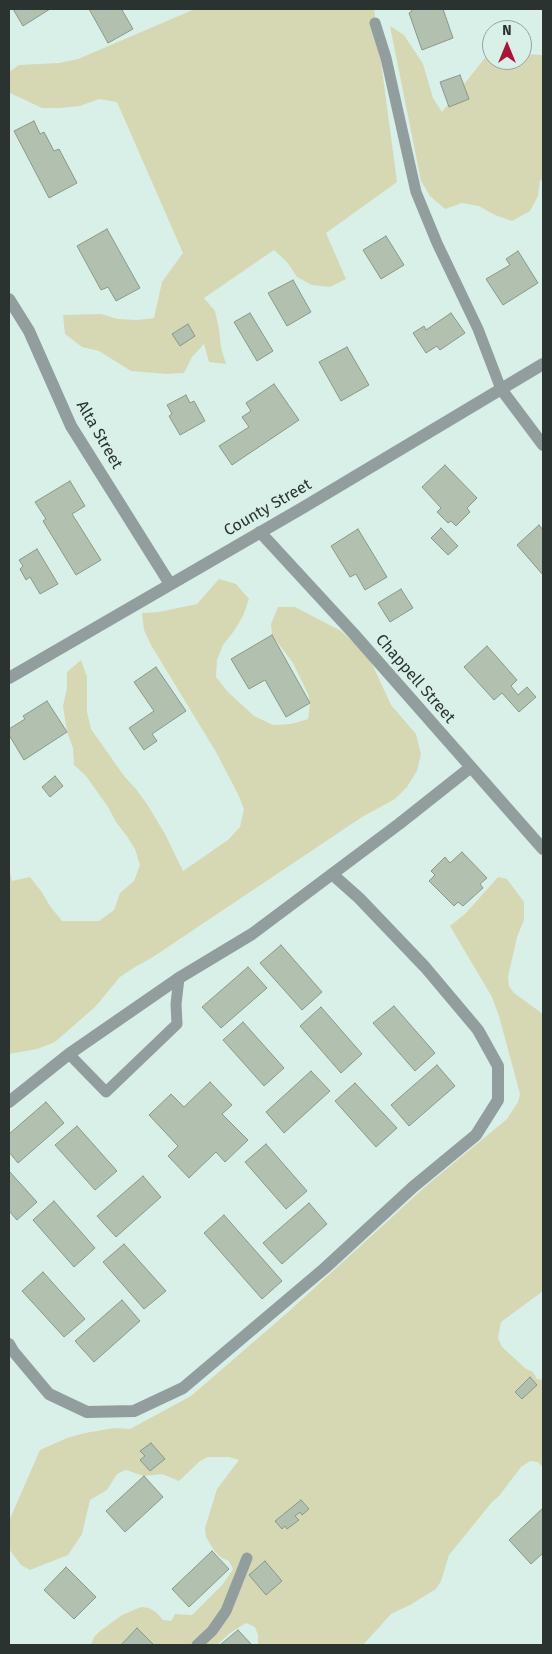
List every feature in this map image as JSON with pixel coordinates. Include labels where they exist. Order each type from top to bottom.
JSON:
[{"type":"street","name":"Alta Street","points":[[9,299],[29,331],[72,426],[170,584]]},
{"type":"street","name":"County Street","points":[[9,678],[543,364]]},
{"type":"street","points":[[501,389],[543,445]]},
{"type":"street","name":"Chappell Street","points":[[260,532],[353,633],[543,849]]},
{"type":"street","points":[[9,1102],[69,1054],[179,978],[252,934],[471,767]]},
{"type":"street","points":[[9,1344],[49,1394],[87,1412],[134,1410],[142,1407],[183,1388],[318,1274],[413,1187],[476,1135],[498,1100],[498,1066],[478,1030],[424,967],[359,898],[332,874]]},
{"type":"lane","points":[[375,23],[386,58],[416,192],[436,243],[478,330],[501,389]]},
{"type":"lane","points":[[69,1054],[106,1092],[178,1024],[176,1004],[179,978]]},
{"type":"lane","points":[[197,1645],[212,1631],[226,1611],[247,1558]]},
{"type":"green space","points":[[195,9],[374,9],[397,182],[326,233],[346,279],[330,287],[312,285],[297,277],[287,262],[274,250],[204,298],[215,311],[221,348],[226,364],[209,362],[204,344],[192,357],[184,373],[167,374],[131,371],[99,351],[82,347],[65,334],[63,315],[101,314],[118,319],[137,320],[154,318],[162,282],[183,253],[117,102],[99,99],[80,106],[42,108],[10,93],[9,72],[19,65],[59,63],[78,59]]},
{"type":"green space","points":[[390,26],[404,35],[423,64],[433,98],[442,112],[482,62],[482,70],[532,70],[532,54],[543,55],[543,181],[540,180],[538,196],[530,211],[512,221],[495,215],[479,206],[462,203],[445,209],[430,196],[421,181]]},
{"type":"green space","points":[[219,579],[236,584],[249,599],[243,616],[223,645],[217,660],[216,677],[228,692],[254,716],[273,725],[291,724],[308,719],[310,703],[308,694],[293,663],[272,635],[271,624],[278,607],[295,607],[341,631],[368,655],[391,705],[416,734],[421,754],[417,771],[407,787],[395,799],[362,817],[153,957],[120,977],[95,1007],[55,1042],[37,1049],[9,1054],[9,869],[12,881],[30,877],[62,921],[99,921],[114,910],[120,893],[134,881],[140,865],[135,849],[108,807],[86,776],[74,765],[73,748],[67,732],[63,706],[67,688],[67,672],[81,660],[87,677],[87,712],[91,729],[124,776],[147,804],[165,834],[183,871],[228,840],[240,827],[244,809],[238,794],[216,752],[151,645],[144,630],[142,613],[159,612],[197,604]]},
{"type":"green space","points":[[498,877],[507,879],[524,902],[524,920],[517,937],[508,977],[509,986],[514,993],[543,1014],[543,1291],[501,1322],[498,1338],[502,1347],[526,1369],[533,1372],[537,1379],[543,1380],[543,1468],[538,1462],[530,1461],[521,1467],[449,1555],[441,1581],[436,1589],[391,1614],[363,1645],[258,1645],[258,1635],[255,1627],[246,1623],[230,1633],[217,1645],[91,1645],[94,1637],[100,1631],[122,1615],[141,1607],[149,1608],[163,1620],[171,1621],[175,1614],[192,1615],[223,1584],[233,1569],[229,1561],[215,1552],[206,1537],[205,1528],[217,1489],[239,1460],[229,1457],[208,1457],[200,1461],[179,1481],[162,1474],[144,1476],[126,1470],[117,1474],[107,1490],[90,1500],[82,1534],[68,1555],[30,1570],[21,1565],[9,1549],[9,1521],[40,1450],[67,1438],[85,1433],[114,1428],[130,1429],[191,1396],[287,1313],[426,1186],[507,1119],[518,1102],[520,1094],[499,1016],[492,997],[450,926],[466,913]]},
{"type":"building","points":[[13,9],[50,9],[23,26]]},
{"type":"building","points":[[89,9],[125,9],[122,10],[133,29],[108,43]]},
{"type":"building","points":[[411,9],[443,9],[453,38],[422,50],[409,13],[412,11]]},
{"type":"building","points":[[460,75],[469,99],[449,107],[440,82]]},
{"type":"building","points":[[34,121],[40,134],[44,132],[54,151],[59,149],[77,183],[49,198],[14,131]]},
{"type":"building","points":[[107,229],[140,288],[116,301],[108,287],[101,290],[77,246]]},
{"type":"building","points":[[386,236],[404,265],[381,279],[363,250]]},
{"type":"building","points":[[518,251],[538,283],[503,305],[486,279],[510,265],[506,259]]},
{"type":"building","points":[[293,280],[311,312],[287,326],[268,293]]},
{"type":"building","points":[[250,313],[273,351],[257,361],[234,322]]},
{"type":"building","points":[[451,313],[465,333],[440,350],[437,346],[426,353],[413,333],[424,326],[426,330]]},
{"type":"building","points":[[188,324],[195,336],[180,346],[172,334]]},
{"type":"building","points":[[347,347],[369,385],[341,401],[319,362]]},
{"type":"building","points":[[274,384],[299,420],[232,465],[219,446],[249,427],[242,417],[251,411],[246,403]]},
{"type":"building","points":[[186,395],[190,403],[194,401],[205,421],[180,435],[169,416],[172,414],[167,405]]},
{"type":"building","points":[[445,465],[477,498],[467,508],[470,512],[456,526],[451,521],[448,523],[437,512],[441,508],[422,487]]},
{"type":"building","points":[[70,481],[85,506],[72,514],[101,560],[76,575],[43,521],[46,519],[35,502]]},
{"type":"building","points":[[539,525],[543,530],[543,575],[517,545]]},
{"type":"building","points":[[441,528],[458,546],[448,555],[431,538]]},
{"type":"building","points":[[358,529],[387,577],[365,590],[356,574],[350,577],[331,546]]},
{"type":"building","points":[[37,549],[58,584],[40,594],[30,577],[26,580],[20,569],[23,566],[19,560]]},
{"type":"building","points":[[401,589],[413,608],[390,622],[378,603]]},
{"type":"building","points":[[272,635],[310,703],[286,717],[265,680],[249,689],[231,659]]},
{"type":"building","points":[[487,646],[517,680],[511,686],[518,695],[527,687],[536,697],[519,712],[502,693],[494,700],[464,667]]},
{"type":"building","points":[[156,667],[186,711],[152,734],[157,741],[144,750],[129,728],[154,711],[134,682]]},
{"type":"building","points":[[47,701],[67,732],[24,760],[9,735],[9,729],[25,719],[23,716]]},
{"type":"building","points":[[55,776],[63,786],[50,797],[42,787]]},
{"type":"building","points":[[462,852],[487,878],[480,884],[483,888],[463,906],[458,902],[454,906],[429,881],[435,875],[431,871],[445,857],[450,863]]},
{"type":"building","points":[[281,945],[322,992],[302,1010],[260,963]]},
{"type":"building","points":[[248,967],[267,988],[221,1028],[202,1007]]},
{"type":"building","points":[[394,1006],[435,1053],[415,1071],[373,1023]]},
{"type":"building","points":[[321,1007],[362,1054],[341,1073],[300,1026]]},
{"type":"building","points":[[243,1022],[284,1068],[264,1086],[223,1040]]},
{"type":"building","points":[[437,1065],[455,1086],[409,1126],[391,1105]]},
{"type":"building","points":[[311,1071],[330,1091],[284,1133],[266,1112]]},
{"type":"building","points":[[210,1082],[232,1105],[222,1114],[248,1140],[225,1162],[216,1152],[189,1178],[168,1156],[178,1146],[149,1115],[171,1094],[184,1107]]},
{"type":"building","points":[[355,1083],[397,1128],[376,1147],[335,1101]]},
{"type":"building","points":[[46,1102],[64,1123],[18,1163],[9,1152],[9,1134]]},
{"type":"building","points":[[77,1126],[117,1171],[95,1190],[55,1145]]},
{"type":"building","points":[[266,1144],[307,1191],[286,1209],[245,1162]]},
{"type":"building","points":[[9,1171],[37,1202],[17,1220],[9,1211]]},
{"type":"building","points":[[143,1176],[161,1197],[116,1237],[97,1216]]},
{"type":"building","points":[[54,1201],[95,1248],[74,1267],[33,1220]]},
{"type":"building","points":[[309,1203],[327,1224],[282,1264],[263,1243]]},
{"type":"building","points":[[224,1215],[282,1281],[262,1299],[204,1233]]},
{"type":"building","points":[[124,1244],[166,1291],[144,1309],[103,1262]]},
{"type":"building","points":[[43,1272],[85,1319],[64,1337],[22,1291]]},
{"type":"building","points":[[122,1300],[140,1321],[94,1362],[75,1341]]},
{"type":"building","points":[[530,1377],[537,1385],[522,1399],[515,1392]]},
{"type":"building","points":[[151,1443],[165,1459],[150,1471],[140,1460],[145,1456],[140,1451]]},
{"type":"building","points":[[144,1476],[163,1497],[125,1532],[106,1511]]},
{"type":"building","points":[[301,1500],[309,1509],[302,1515],[300,1512],[295,1516],[299,1520],[287,1529],[285,1526],[282,1529],[275,1521]]},
{"type":"building","points":[[543,1508],[543,1553],[531,1564],[509,1540]]},
{"type":"building","points":[[212,1551],[229,1569],[189,1607],[172,1589]]},
{"type":"building","points":[[265,1561],[282,1581],[266,1595],[249,1575]]},
{"type":"building","points":[[66,1567],[96,1597],[74,1619],[44,1590]]},
{"type":"building","points":[[137,1628],[154,1645],[121,1645]]},
{"type":"building","points":[[238,1630],[252,1645],[220,1645]]}]
